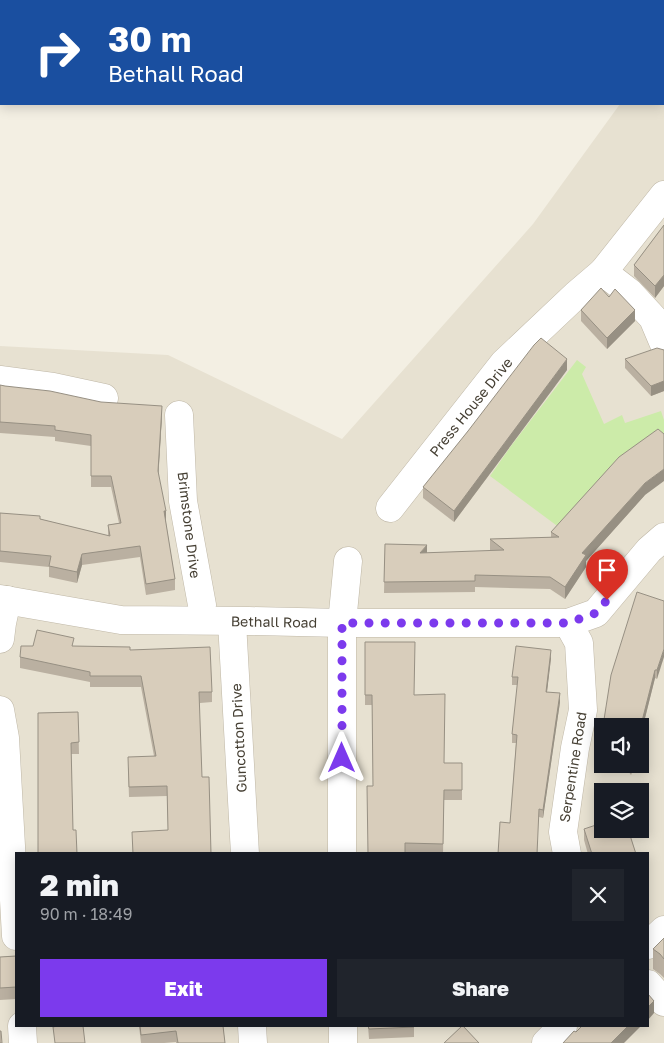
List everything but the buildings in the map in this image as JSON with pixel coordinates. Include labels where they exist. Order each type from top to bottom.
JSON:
[{"type":"street","name":"Press House Drive","points":[[390,508],[504,363],[603,272],[664,195]]},
{"type":"street","points":[[603,272],[629,292],[653,318],[664,344]]},
{"type":"street","points":[[0,380],[52,387],[104,398]]},
{"type":"street","name":"Brimstone Drive","points":[[179,415],[184,500],[202,605]]},
{"type":"street","name":"Bethall Road","points":[[4,599],[121,620],[342,623],[568,623],[596,613],[649,550],[664,537]]},
{"type":"street","points":[[342,852],[342,623],[348,561]]},
{"type":"street","points":[[0,639],[4,599]]},
{"type":"street","name":"Guncotton Drive","points":[[232,622],[245,852]]},
{"type":"street","name":"Serpentine Road","points":[[567,852],[562,832],[583,710],[579,643],[568,623]]},
{"type":"street","points":[[0,710],[6,738],[4,813],[15,926]]},
{"type":"street","points":[[649,944],[664,930]]},
{"type":"street","points":[[649,985],[664,1002]]},
{"type":"street","points":[[22,1027],[22,1043]]},
{"type":"street","points":[[252,1027],[253,1043]]},
{"type":"street","points":[[343,1027],[343,1043]]},
{"type":"street","points":[[546,1043],[562,1027]]},
{"type":"shaded area","points":[[619,105],[664,105],[664,1043],[0,1043],[0,346],[168,355],[342,439],[533,224]]},
{"type":"green space","points":[[577,360],[586,367],[582,374],[604,424],[622,415],[625,423],[661,411],[664,420],[664,435],[564,531],[490,476]]},
{"type":"route","points":[[342,758],[342,623],[568,623],[596,613],[607,600]]}]
